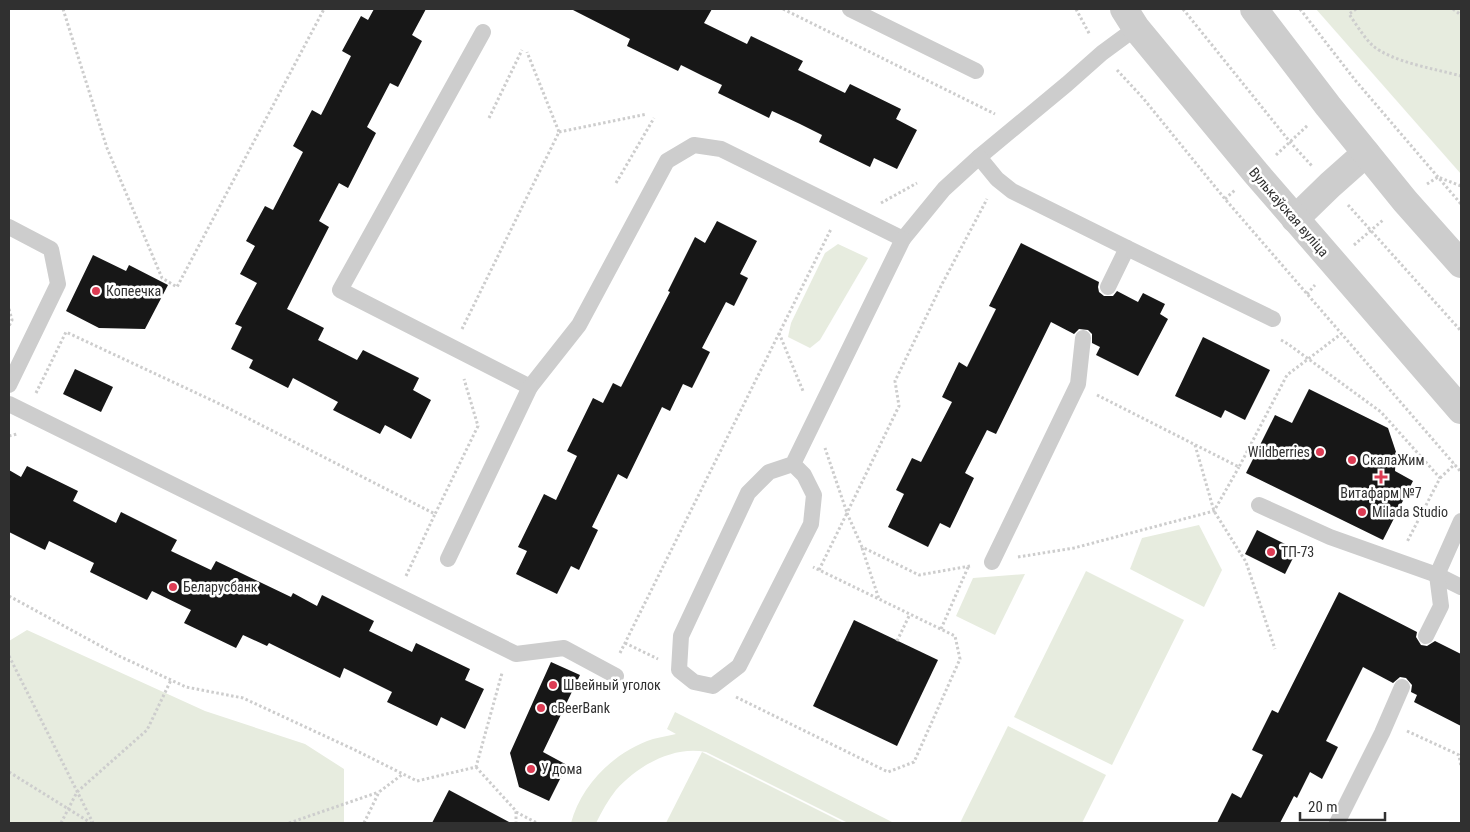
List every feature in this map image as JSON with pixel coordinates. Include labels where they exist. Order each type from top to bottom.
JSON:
[{"type":"street","points":[[1254,9],[1366,153],[1405,201],[1461,264]]},
{"type":"street","name":"Вулькаўская вуліца","points":[[1130,18],[1255,172],[1461,410]]},
{"type":"street","points":[[1295,219],[1366,153]]},
{"type":"lane","points":[[850,9],[976,71]]},
{"type":"lane","points":[[793,464],[804,475],[814,495],[811,524],[739,666],[713,686],[694,682],[679,670],[681,636],[748,493],[769,472],[793,464],[903,239],[944,189],[1102,53],[1130,18]]},
{"type":"lane","points":[[483,32],[340,290],[530,387]]},
{"type":"lane","points":[[448,559],[530,387],[579,324],[667,161],[694,145],[721,149],[903,239]]},
{"type":"lane","points":[[979,157],[997,179],[1012,191],[1273,319]]},
{"type":"lane","points":[[9,227],[51,248],[58,284],[9,385]]},
{"type":"lane","points":[[1108,287],[1127,248]]},
{"type":"lane","points":[[992,562],[1078,384],[1083,338]]},
{"type":"lane","points":[[9,404],[516,654],[564,648],[613,674]]},
{"type":"lane","points":[[1259,505],[1330,537],[1437,575],[1461,587]]},
{"type":"lane","points":[[1426,636],[1441,606],[1437,575],[1461,522]]},
{"type":"lane","points":[[1336,823],[1402,687]]},
{"type":"path","points":[[63,9],[107,148],[162,278],[177,287],[324,9]]},
{"type":"path","points":[[783,9],[996,115],[989,121]]},
{"type":"path","points":[[1076,9],[1102,53],[1142,98],[1225,199],[1461,472]]},
{"type":"path","points":[[1300,9],[1355,80],[1461,204]]},
{"type":"path","points":[[1345,9],[1371,44],[1386,55],[1461,76]]},
{"type":"path","points":[[1348,14],[1356,9]]},
{"type":"path","points":[[1453,9],[1461,15]]},
{"type":"path","points":[[1082,40],[1089,33]]},
{"type":"path","points":[[397,595],[478,426],[454,348],[522,204],[559,132],[525,51],[489,118]]},
{"type":"path","points":[[1225,199],[1290,142],[1355,80]]},
{"type":"path","points":[[559,132],[647,114]]},
{"type":"path","points":[[616,183],[654,118]]},
{"type":"path","points":[[1438,177],[1461,186]]},
{"type":"path","points":[[1307,294],[1333,264],[1405,201],[1438,177]]},
{"type":"path","points":[[879,599],[862,547],[848,513],[900,406],[896,381],[997,179]]},
{"type":"path","points":[[613,674],[625,643],[832,228],[921,181]]},
{"type":"path","points":[[9,309],[12,320],[9,326]]},
{"type":"path","points":[[9,436],[19,433],[26,412],[66,332],[222,405],[435,514]]},
{"type":"path","points":[[862,547],[920,575],[1074,548],[1214,511],[1287,375],[1342,334]]},
{"type":"path","points":[[1279,339],[1381,412],[1440,478]]},
{"type":"path","points":[[1078,384],[1239,467]]},
{"type":"path","points":[[1194,444],[1214,511],[1246,562],[1275,649]]},
{"type":"path","points":[[1398,561],[1440,478],[1455,464]]},
{"type":"path","points":[[713,686],[888,772],[914,762],[960,659],[955,636],[793,559]]},
{"type":"path","points":[[9,596],[119,656],[170,680],[186,687],[243,698],[417,781],[476,767]]},
{"type":"path","points":[[897,641],[910,614]]},
{"type":"path","points":[[625,643],[679,670]]},
{"type":"path","points":[[9,656],[92,823]]},
{"type":"path","points":[[476,767],[503,673],[494,669]]},
{"type":"path","points":[[61,823],[77,792],[147,730],[170,680]]},
{"type":"path","points":[[1387,721],[1459,755],[1461,767]]},
{"type":"path","points":[[476,767],[516,811],[537,823]]},
{"type":"path","points":[[9,772],[92,823]]},
{"type":"path","points":[[289,823],[379,792],[404,774]]},
{"type":"path","points":[[364,823],[379,792]]},
{"type":"path","points":[[516,811],[516,823]]},
{"type":"shaded area","points":[[1316,9],[1461,9],[1461,174]]},
{"type":"shaded area","points":[[838,244],[868,258],[820,340],[810,348],[788,337],[791,323],[825,253]]},
{"type":"shaded area","points":[[1199,525],[1222,570],[1204,607],[1130,569],[1142,538]]},
{"type":"shaded area","points":[[1086,571],[1184,620],[1112,765],[1014,717]]},
{"type":"shaded area","points":[[1025,574],[995,635],[956,616],[973,578]]},
{"type":"shaded area","points":[[27,630],[205,711],[305,744],[344,769],[344,823],[9,823],[9,641]]},
{"type":"shaded area","points":[[675,712],[894,823],[848,823],[706,752],[694,751],[681,752],[657,759],[634,773],[616,790],[596,823],[571,823],[576,809],[591,783],[613,761],[639,744],[676,734],[667,729]]},
{"type":"shaded area","points":[[1008,726],[1106,775],[1082,823],[960,823]]},
{"type":"shaded area","points":[[702,752],[844,823],[666,823]]},
{"type":"building","points":[[374,9],[426,9],[412,35],[422,41],[398,87],[390,83],[367,127],[376,133],[348,188],[339,183],[319,221],[329,227],[287,309],[324,328],[318,340],[357,360],[363,350],[419,378],[413,390],[431,400],[411,439],[385,425],[380,434],[333,410],[338,402],[293,378],[288,388],[249,368],[253,360],[231,349],[242,327],[235,324],[257,283],[240,274],[255,246],[246,241],[265,206],[273,210],[303,152],[293,146],[312,110],[321,115],[351,56],[342,51],[361,16],[368,20]]},
{"type":"building","points":[[571,9],[712,9],[704,23],[747,44],[751,36],[803,61],[798,70],[845,93],[850,84],[901,109],[896,119],[917,130],[897,169],[874,158],[870,167],[819,142],[822,135],[800,124],[772,111],[769,118],[718,93],[722,85],[681,65],[678,71],[627,46],[630,39]]},
{"type":"building","points":[[717,221],[757,241],[740,274],[748,278],[734,306],[726,302],[702,348],[710,352],[692,388],[683,384],[670,411],[662,407],[627,479],[618,474],[592,527],[598,530],[579,570],[571,566],[557,594],[516,574],[527,551],[518,547],[544,494],[556,500],[577,456],[567,451],[593,398],[603,403],[613,383],[621,387],[670,292],[668,291],[695,237],[705,243]]},
{"type":"building","points":[[1021,243],[1099,282],[1099,292],[1104,296],[1113,296],[1117,291],[1138,302],[1143,293],[1165,304],[1160,314],[1168,319],[1138,376],[1096,355],[1100,347],[1092,343],[1092,334],[1088,330],[1079,329],[1074,334],[1051,322],[996,434],[987,430],[965,473],[974,478],[950,528],[940,523],[928,547],[888,527],[904,494],[896,490],[912,458],[921,462],[952,402],[942,397],[959,362],[967,367],[996,309],[989,306]]},
{"type":"building","points":[[93,255],[126,271],[129,265],[168,285],[145,329],[99,328],[66,311]]},
{"type":"building","points":[[1203,337],[1270,370],[1245,420],[1225,410],[1221,418],[1175,396]]},
{"type":"building","points":[[75,369],[113,387],[101,412],[63,394]]},
{"type":"building","points":[[1309,389],[1388,428],[1396,452],[1395,471],[1413,481],[1383,540],[1246,473],[1275,415],[1292,423]]},
{"type":"building","points":[[27,466],[78,491],[73,501],[116,523],[121,512],[177,540],[171,551],[211,570],[216,561],[291,597],[293,593],[317,606],[322,595],[374,621],[369,631],[412,652],[416,643],[470,669],[465,680],[484,689],[465,729],[441,717],[437,726],[387,702],[392,692],[344,668],[340,678],[269,643],[267,646],[243,635],[236,648],[184,623],[191,610],[152,591],[147,600],[90,572],[94,563],[49,541],[45,550],[9,532],[9,470],[21,477]]},
{"type":"building","name":"ТП-73","points":[[1257,530],[1297,550],[1285,574],[1245,554]]},
{"type":"building","points":[[1339,592],[1417,632],[1416,637],[1421,645],[1427,646],[1435,641],[1461,654],[1461,726],[1414,702],[1417,695],[1411,692],[1412,685],[1406,678],[1400,677],[1393,683],[1363,667],[1326,741],[1338,747],[1322,779],[1310,772],[1297,798],[1294,796],[1280,823],[1217,823],[1232,793],[1241,798],[1263,755],[1252,750],[1272,710],[1278,713]]},
{"type":"building","points":[[854,620],[938,660],[897,746],[813,706]]},
{"type":"building","points":[[551,662],[580,675],[543,752],[567,765],[549,801],[519,787],[510,753]]},
{"type":"building","points":[[449,790],[511,823],[432,823]]},
{"type":"place","name":"Копеечка","points":[[96,291]]},
{"type":"place","name":"Wildberries","points":[[1320,452]]},
{"type":"place","name":"СкалаЖим","points":[[1352,460]]},
{"type":"place","name":"Витафарм №7","points":[[1381,477]]},
{"type":"place","name":"Milada Studio","points":[[1362,512]]},
{"type":"place","name":"ТП-73","points":[[1271,552]]},
{"type":"place","name":"Беларусбанк","points":[[173,587]]},
{"type":"place","name":"Швейный уголок","points":[[553,685]]},
{"type":"place","name":"cBeerBank","points":[[541,708]]},
{"type":"place","name":"У дома","points":[[531,769]]}]
